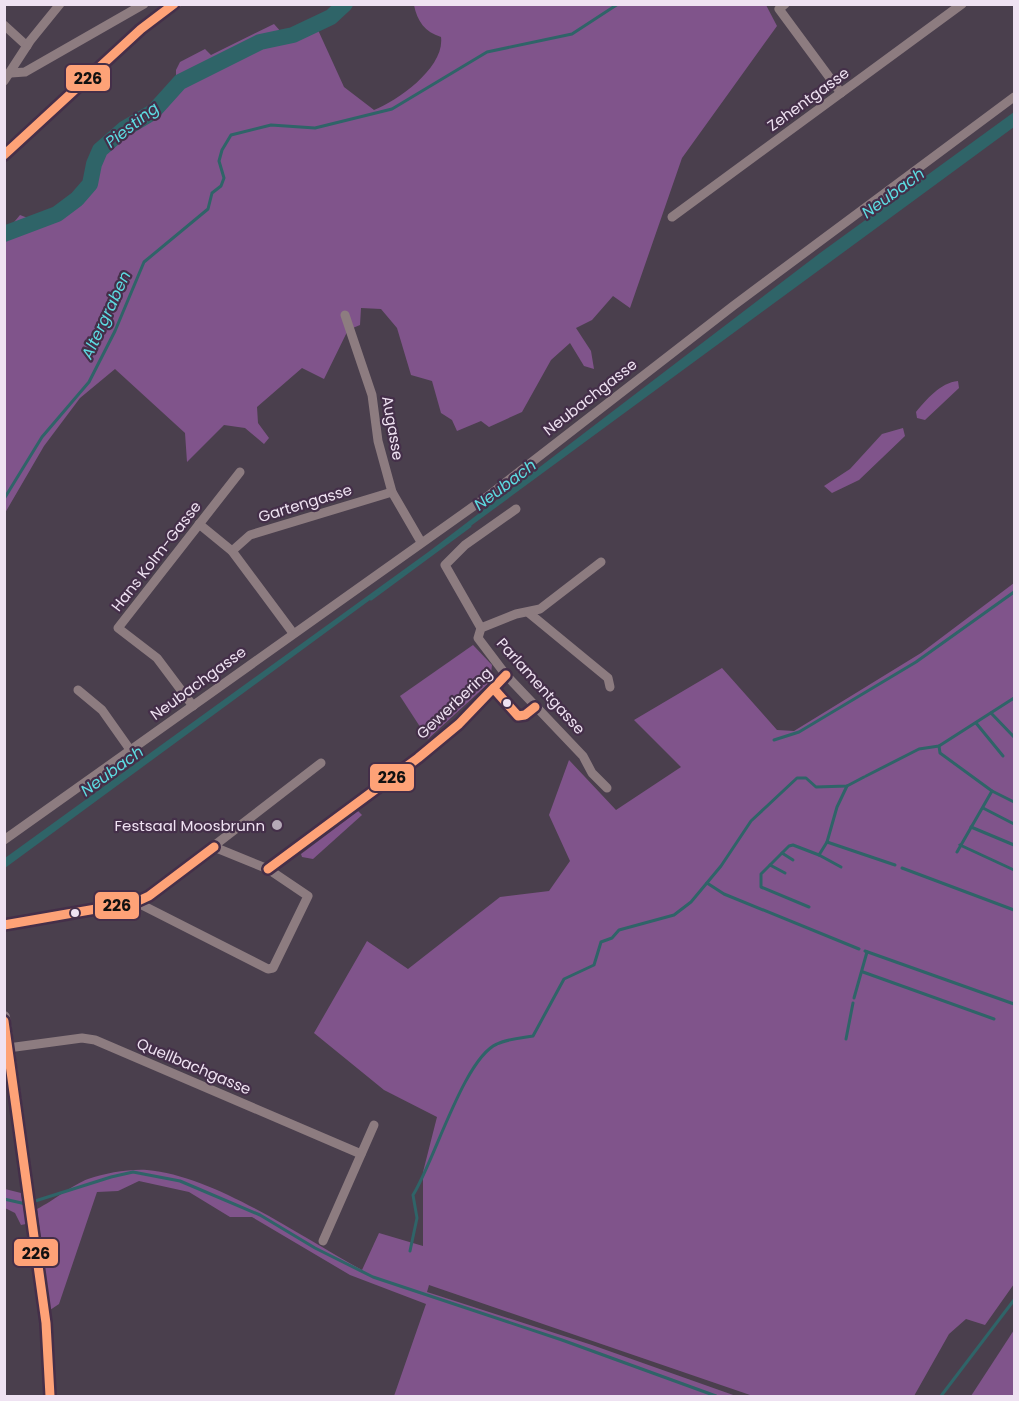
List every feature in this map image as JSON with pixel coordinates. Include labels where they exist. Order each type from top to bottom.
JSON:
[{"type":"main road","points":[[6,149],[141,29],[175,4]]},
{"type":"main road","points":[[4,1017],[46,1323],[50,1396]]},
{"type":"street","points":[[4,81],[27,46],[60,4]]},
{"type":"street","points":[[11,73],[25,72],[144,4]]},
{"type":"street","points":[[785,4],[779,9],[841,93]]},
{"type":"street","name":"Zehentgasse","points":[[672,217],[962,4]]},
{"type":"street","points":[[4,25],[27,46]]},
{"type":"street","name":"Neubachgasse","points":[[4,840],[488,496],[733,306],[1014,97]]},
{"type":"street","name":"Augasse","points":[[345,315],[372,395],[378,441],[392,492],[421,542]]},
{"type":"street","name":"Hans Kolm-Gasse","points":[[193,706],[157,658],[118,628],[240,472]]},
{"type":"street","name":"Gartengasse","points":[[232,550],[250,536],[392,492]]},
{"type":"street","points":[[481,628],[445,565],[465,545],[516,509]]},
{"type":"street","points":[[199,525],[232,550],[293,633]]},
{"type":"street","name":"Parlamentgasse","points":[[602,562],[540,609],[516,614],[481,628],[478,638],[506,675],[584,756],[592,773],[607,788]]},
{"type":"street","points":[[529,613],[608,678],[610,687]]},
{"type":"street","name":"Gewerbering","points":[[268,869],[418,758],[459,724],[506,675]]},
{"type":"street","points":[[78,690],[102,710],[131,751]]},
{"type":"street","points":[[4,925],[136,902],[149,896],[321,763]]},
{"type":"street","points":[[136,902],[268,969],[273,968],[308,896],[268,869],[213,847]]},
{"type":"street","name":"Quellbachgasse","points":[[8,1048],[82,1038],[95,1040],[361,1154]]},
{"type":"street","points":[[323,1241],[374,1125]]},
{"type":"shaded area","points":[[414,5],[766,5],[777,26],[682,158],[630,308],[613,296],[592,320],[576,328],[591,351],[594,369],[584,366],[570,343],[551,360],[522,412],[489,427],[481,421],[457,431],[452,420],[441,413],[432,381],[411,375],[397,328],[381,309],[361,308],[360,325],[348,330],[324,379],[302,368],[257,407],[258,423],[269,438],[264,444],[245,428],[224,425],[187,462],[185,433],[115,369],[80,398],[44,446],[5,513],[5,233],[20,215],[38,222],[57,213],[83,183],[87,167],[122,133],[153,118],[176,89],[176,70],[180,62],[205,49],[211,55],[274,24],[282,33],[313,19],[344,87],[374,110],[396,99],[428,71],[436,60],[440,48],[441,37],[430,32],[423,25]]},
{"type":"shaded area","points":[[1014,112],[1014,127],[5,868],[5,858],[431,550],[820,253]]},
{"type":"shaded area","points":[[958,381],[959,388],[925,420],[917,418],[916,412],[934,392],[951,382]]},
{"type":"shaded area","points":[[903,428],[905,436],[859,480],[832,493],[824,486],[850,469],[882,434]]},
{"type":"shaded area","points":[[1014,583],[1014,1284],[985,1325],[966,1319],[949,1334],[914,1396],[753,1396],[429,1285],[427,1292],[592,1345],[736,1396],[394,1396],[426,1304],[350,1275],[252,1217],[230,1217],[189,1192],[139,1181],[118,1191],[97,1192],[59,1304],[50,1310],[37,1209],[82,1181],[117,1172],[147,1170],[174,1175],[201,1184],[258,1210],[362,1270],[379,1233],[423,1246],[423,1172],[437,1117],[384,1090],[314,1033],[367,941],[408,969],[500,897],[549,891],[570,861],[549,815],[569,760],[616,810],[681,767],[634,720],[722,668],[777,730],[794,731],[921,653]]},
{"type":"shaded area","points":[[473,645],[492,665],[490,682],[428,739],[400,696]]},
{"type":"shaded area","points":[[358,811],[362,815],[313,859],[302,857],[301,854]]},
{"type":"shaded area","points":[[5,1189],[21,1193],[26,1224],[21,1225],[15,1213],[5,1208]]},
{"type":"shaded area","points":[[1014,1330],[1014,1396],[971,1396]]},
{"type":"waterway","name":"Piesting","points":[[4,234],[57,214],[77,199],[90,184],[94,164],[100,150],[124,129],[153,112],[180,82],[260,42],[293,35],[331,17],[345,4]]},
{"type":"waterway","name":"Altergraben","points":[[4,499],[42,437],[89,382],[115,331],[144,262],[208,209],[212,193],[221,186],[224,178],[219,161],[222,150],[231,135],[271,125],[315,128],[392,109],[487,52],[572,34],[618,4]]},
{"type":"waterway","name":"Neubach","points":[[371,599],[470,526]]},
{"type":"waterway","points":[[774,740],[799,732],[916,662],[1014,592]]},
{"type":"waterway","points":[[866,776],[919,749],[939,746],[1014,698]]},
{"type":"waterway","points":[[991,713],[1014,737]]},
{"type":"waterway","points":[[976,723],[1003,756]]},
{"type":"waterway","points":[[939,746],[940,753],[992,791],[957,852]]},
{"type":"waterway","points":[[410,1251],[417,1218],[413,1195],[461,1089],[485,1053],[501,1042],[533,1036],[564,979],[594,965],[601,942],[612,938],[619,930],[674,915],[691,902],[721,866],[751,821],[797,778],[806,778],[816,787],[847,786],[864,777]]},
{"type":"waterway","points":[[847,786],[837,807],[827,842],[895,865]]},
{"type":"waterway","points":[[992,791],[1014,802]]},
{"type":"waterway","points":[[983,808],[1014,824]]},
{"type":"waterway","points":[[971,827],[1014,845]]},
{"type":"waterway","points":[[827,842],[819,855],[841,867]]},
{"type":"waterway","points":[[809,907],[761,887],[761,874],[789,846],[793,845],[819,855]]},
{"type":"waterway","points":[[960,845],[1014,870]]},
{"type":"waterway","points":[[782,853],[793,860]]},
{"type":"waterway","points":[[770,865],[785,873]]},
{"type":"waterway","points":[[902,868],[1014,910]]},
{"type":"waterway","points":[[707,883],[724,894],[859,949]]},
{"type":"waterway","points":[[865,951],[1014,1004]]},
{"type":"waterway","points":[[854,998],[867,952]]},
{"type":"waterway","points":[[863,972],[994,1019]]},
{"type":"waterway","points":[[846,1039],[853,1003]]},
{"type":"waterway","points":[[32,1202],[133,1172],[180,1181],[260,1215],[315,1248],[373,1277],[562,1340],[716,1396]]},
{"type":"waterway","points":[[4,1199],[26,1204]]},
{"type":"waterway","points":[[941,1396],[1014,1300]]},
{"type":"transit line","name":"226","points":[[4,155],[141,29],[174,4]]},
{"type":"transit line","name":"226","points":[[268,869],[418,758],[459,724],[506,675]]},
{"type":"transit line","name":"226","points":[[494,689],[518,716],[525,715],[535,707]]},
{"type":"transit line","name":"226","points":[[4,925],[136,902],[149,896],[214,847]]},
{"type":"transit line","name":"226","points":[[4,1021],[46,1323],[50,1396]]},
{"type":"place","name":"Festsaal Moosbrunn","points":[[277,825]]}]
